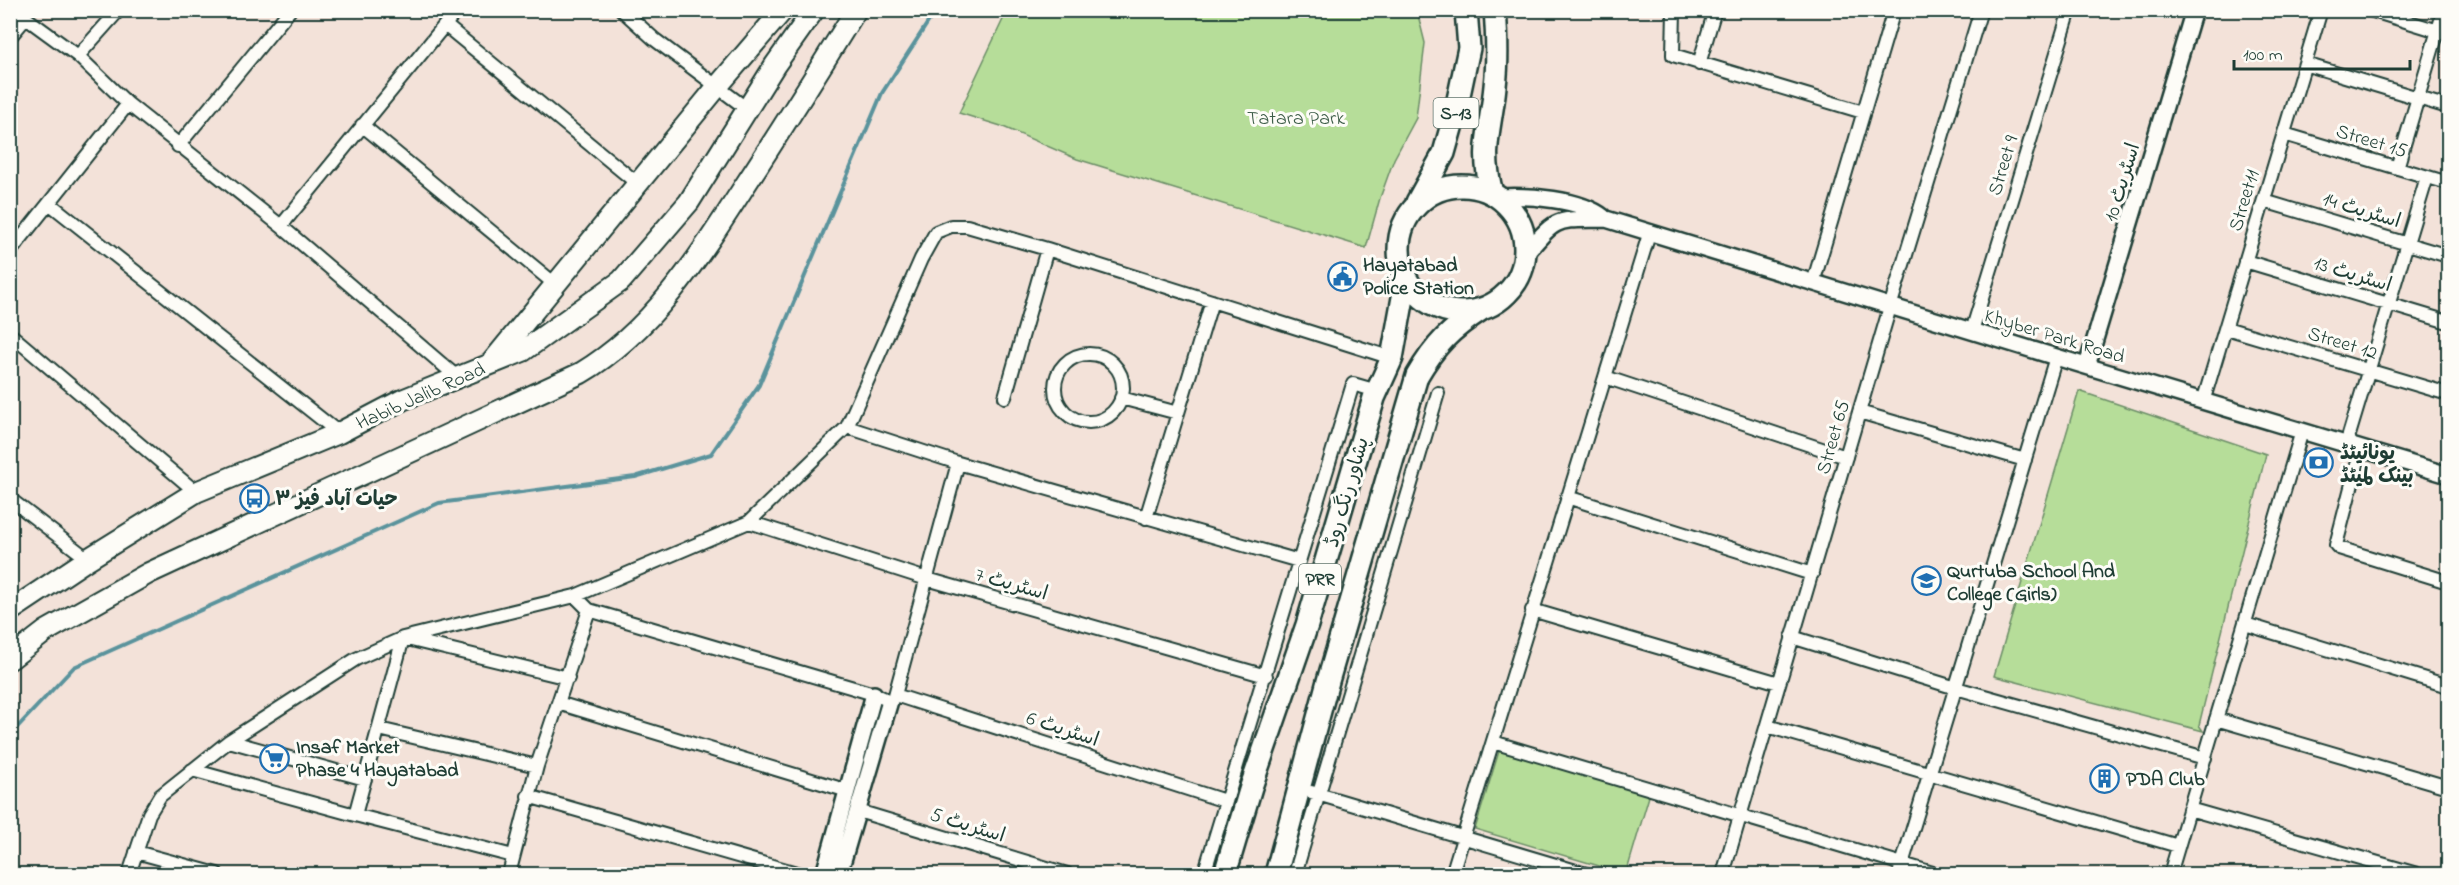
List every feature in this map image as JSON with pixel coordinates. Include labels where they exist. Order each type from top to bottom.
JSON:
[{"type":"highway","name":"S-13","points":[[1413,207],[1444,153],[1455,114],[1469,48],[1466,10]]},
{"type":"highway","name":"S-13","points":[[1495,10],[1495,87],[1486,145],[1486,169],[1495,195]]},
{"type":"highway","points":[[1450,186],[1479,188],[1495,195],[1517,217],[1525,242],[1521,273],[1512,289],[1498,301],[1482,309],[1465,313],[1447,311],[1431,305],[1417,295],[1406,281],[1400,266],[1398,251],[1399,235],[1413,207],[1424,198],[1450,186]]},
{"type":"highway","name":"پشاور رنگ روڈ","points":[[1225,874],[1251,787],[1307,625],[1377,391],[1392,358],[1406,281]]},
{"type":"highway","name":"پشاور رنگ روڈ","points":[[1276,874],[1309,792],[1328,681],[1417,376],[1432,351],[1447,333],[1482,309]]},
{"type":"main road","name":"Habib Jalib Road","points":[[10,611],[196,492],[339,433],[402,400],[491,364],[717,87],[783,10]]},
{"type":"main road","points":[[491,364],[523,351],[541,340],[621,281],[689,202],[775,65],[814,10]]},
{"type":"main road","points":[[10,659],[46,631],[149,573],[581,374],[602,361],[627,341],[660,307],[704,249],[856,10]]},
{"type":"street","points":[[78,56],[119,10]]},
{"type":"street","points":[[178,146],[290,10]]},
{"type":"street","points":[[281,226],[457,10]]},
{"type":"street","points":[[622,10],[654,39],[747,109]]},
{"type":"street","points":[[1674,10],[1673,55],[1863,112]]},
{"type":"street","points":[[1699,64],[1715,10]]},
{"type":"street","points":[[1813,283],[1894,10]]},
{"type":"street","name":"Street 65","points":[[1723,874],[1890,307],[1981,10]]},
{"type":"street","name":"Street 9","points":[[1972,332],[2070,10]]},
{"type":"street","name":"اسٹریٹ 10","points":[[2087,366],[2194,10]]},
{"type":"street","name":"Street11","points":[[2203,402],[2321,10]]},
{"type":"street","points":[[2370,10],[2443,32]]},
{"type":"street","points":[[2397,168],[2418,98],[2443,32],[2444,10]]},
{"type":"street","points":[[10,37],[20,15],[78,56],[128,104],[281,226],[457,376]]},
{"type":"street","points":[[445,25],[638,184]]},
{"type":"street","points":[[2305,64],[2448,107]]},
{"type":"street","points":[[10,252],[128,104]]},
{"type":"street","points":[[362,125],[556,285]]},
{"type":"street","name":"Street 15","points":[[2284,134],[2448,183]]},
{"type":"street","points":[[2346,445],[2427,177]]},
{"type":"street","points":[[1495,195],[1568,203],[1594,210],[1606,219]]},
{"type":"street","name":"اسٹریٹ 14","points":[[2264,201],[2448,256]]},
{"type":"street","points":[[49,203],[339,433]]},
{"type":"street","points":[[1525,255],[1546,231],[1557,223],[1571,218],[1606,219]]},
{"type":"street","name":"Khyber Park Road","points":[[1606,219],[2448,475]]},
{"type":"street","points":[[129,874],[149,814],[160,796],[229,741],[356,659],[403,638],[575,596],[749,522],[847,426],[921,259],[936,232],[951,226],[967,226],[1392,358]]},
{"type":"street","points":[[1452,874],[1650,231]]},
{"type":"street","points":[[1005,397],[1047,249]]},
{"type":"street","name":"اسٹریٹ 13","points":[[2245,261],[2448,322]]},
{"type":"street","points":[[1146,518],[1212,301]]},
{"type":"street","name":"Street 12","points":[[2226,328],[2448,394]]},
{"type":"street","points":[[10,334],[196,492]]},
{"type":"street","points":[[1097,356],[1116,367],[1123,388],[1121,398],[1116,409],[1108,416],[1098,421],[1086,422],[1066,413],[1059,404],[1055,393],[1055,382],[1059,371],[1066,363],[1076,357],[1097,356]]},
{"type":"street","points":[[1901,869],[2056,357]]},
{"type":"street","points":[[1605,377],[1846,458]]},
{"type":"street","points":[[1204,874],[1353,384],[1377,391]]},
{"type":"street","points":[[1294,874],[1309,792],[1438,393]]},
{"type":"street","points":[[1121,398],[1178,413]]},
{"type":"street","points":[[1859,412],[2025,460]]},
{"type":"street","points":[[847,426],[958,463],[1299,561]]},
{"type":"street","points":[[2170,874],[2302,432]]},
{"type":"street","points":[[2361,449],[2336,545],[2339,548],[2448,582]]},
{"type":"street","points":[[839,874],[893,698],[958,463]]},
{"type":"street","points":[[1567,497],[1812,574]]},
{"type":"street","points":[[10,499],[88,559]]},
{"type":"street","name":"اسٹریٹ 7","points":[[749,522],[927,579],[1266,676]]},
{"type":"street","points":[[509,874],[537,766],[589,610],[575,596]]},
{"type":"street","name":"اسٹریٹ 6","points":[[589,610],[893,698],[1225,801]]},
{"type":"street","points":[[1532,610],[1779,683]]},
{"type":"street","points":[[2245,624],[2448,686]]},
{"type":"street","points":[[1792,637],[1956,688],[2205,758]]},
{"type":"street","points":[[403,638],[568,678]]},
{"type":"street","points":[[355,815],[403,638]]},
{"type":"street","points":[[824,874],[873,694]]},
{"type":"street","points":[[558,703],[848,791]]},
{"type":"street","points":[[2216,719],[2448,788]]},
{"type":"street","points":[[1767,726],[2178,846]]},
{"type":"street","points":[[379,729],[537,766]]},
{"type":"street","points":[[229,741],[365,779]]},
{"type":"street","points":[[1492,742],[1740,816],[1901,869],[1936,874]]},
{"type":"street","points":[[192,770],[513,856]]},
{"type":"street","points":[[1309,792],[1586,874]]},
{"type":"street","points":[[528,796],[800,874]]},
{"type":"street","points":[[2189,809],[2417,874]]},
{"type":"street","name":"اسٹریٹ 5","points":[[858,811],[1067,874]]},
{"type":"street","points":[[136,852],[217,874]]},
{"type":"green space","name":"Tatara Park","points":[[1007,11],[1417,11],[1425,43],[1416,118],[1394,159],[1366,248],[1077,159],[1001,126],[959,113]]},
{"type":"green space","points":[[2079,391],[2266,454],[2199,725],[2203,731],[1994,676]]},
{"type":"green space","points":[[1500,748],[1650,793],[1626,874],[1475,829]]},
{"type":"waterway","points":[[10,735],[74,667],[439,503],[635,477],[711,454],[759,385],[882,93],[936,10]]},
{"type":"place","name":"Hayatabad Police Station","points":[[1342,276]]},
{"type":"place","name":"یونائیٹڈ بینک لمیٹڈ","points":[[2319,463]]},
{"type":"place","name":"حیات آباد فیز ۳","points":[[254,498]]},
{"type":"place","name":"Qurtuba School And College (Girls)","points":[[1926,581]]},
{"type":"place","name":"Insaf Market Phase 4 Hayatabad","points":[[275,758]]},
{"type":"place","name":"PDA Club","points":[[2105,778]]}]
